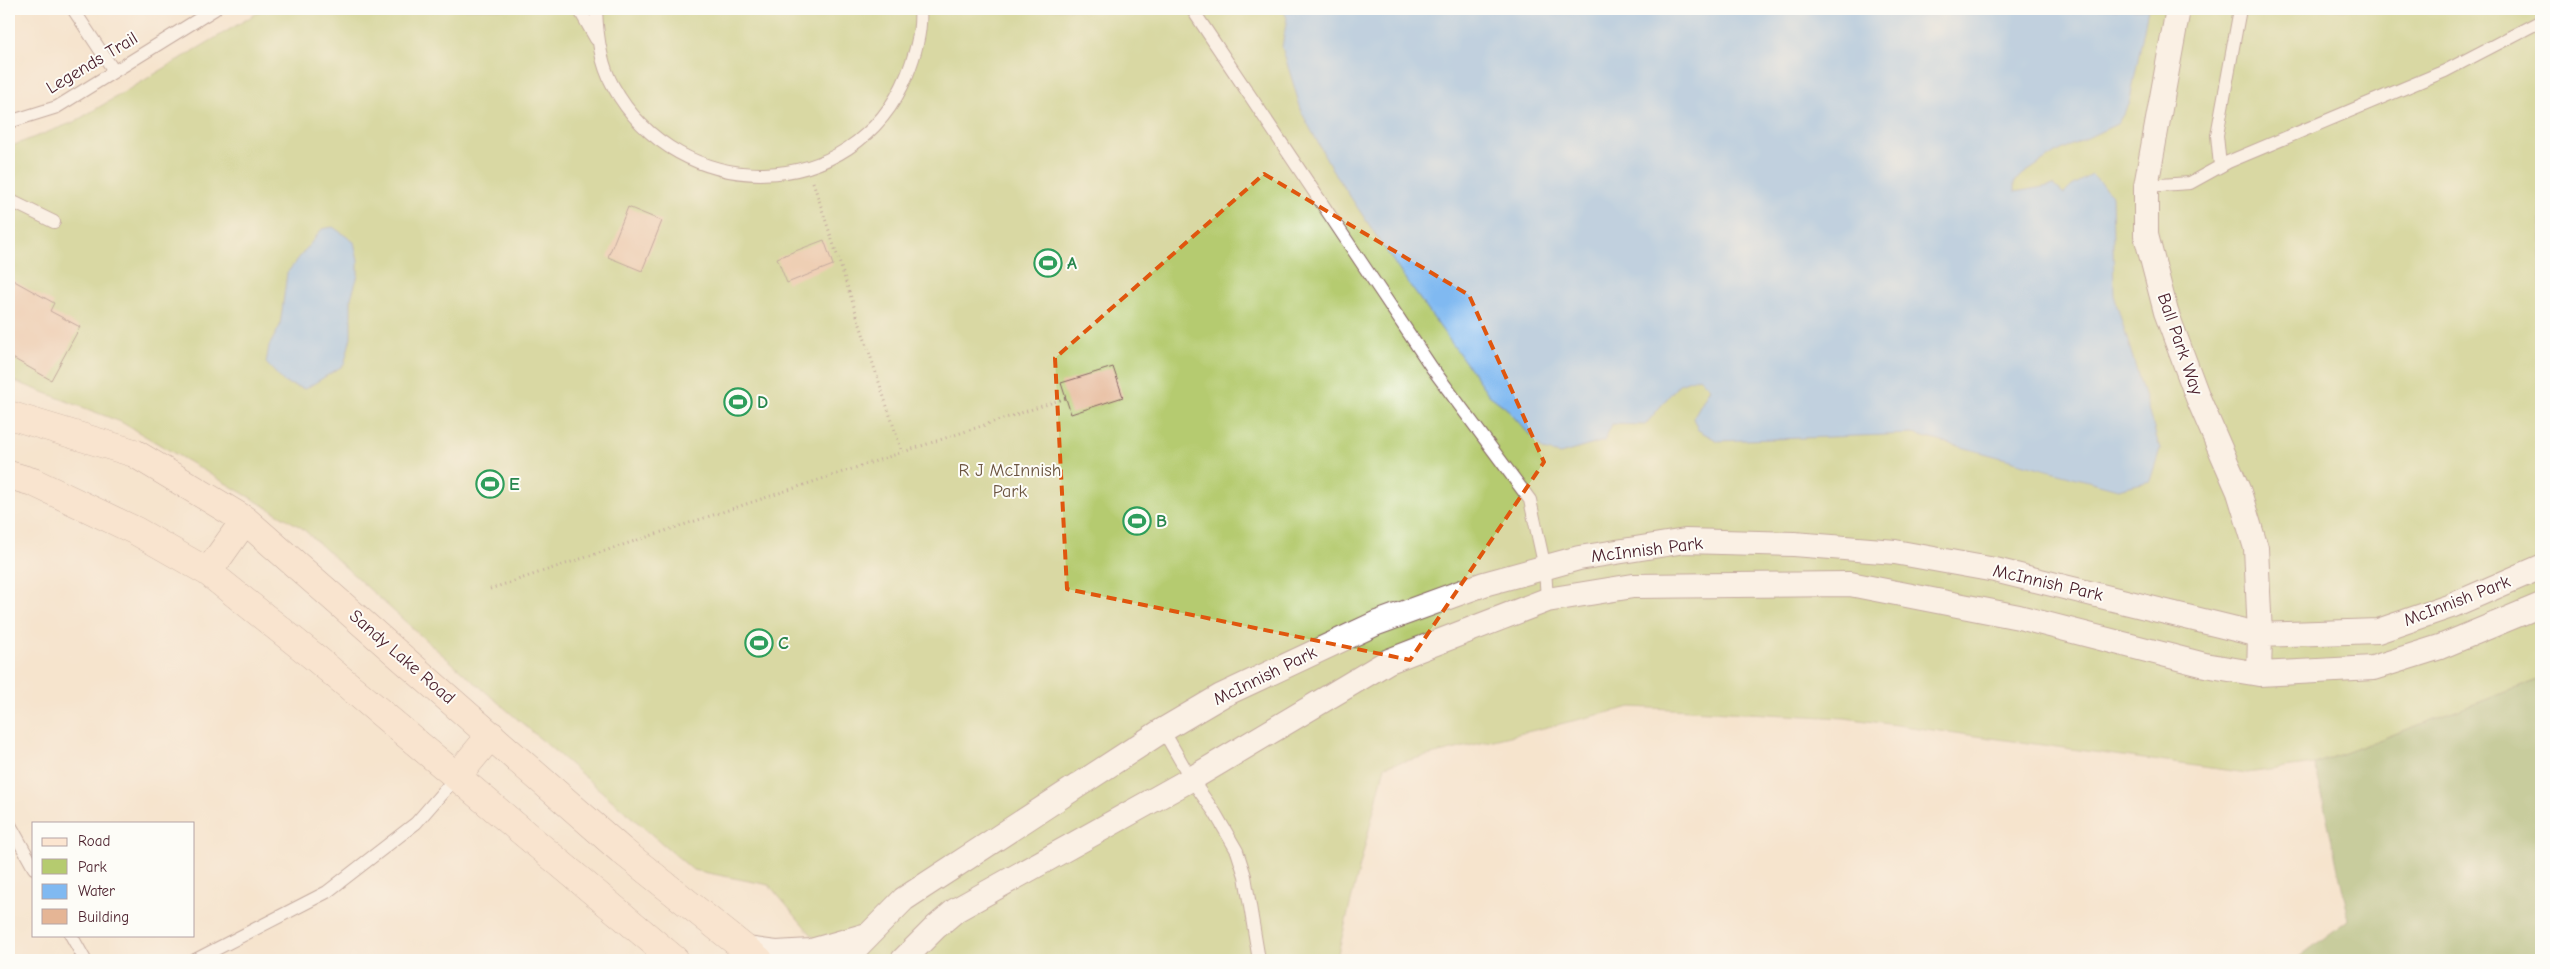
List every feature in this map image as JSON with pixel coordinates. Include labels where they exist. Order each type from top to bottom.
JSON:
[{"type":"main road","name":"Sandy Lake Road","points":[[9,415],[134,453],[245,520],[621,850],[753,955]]},
{"type":"main road","points":[[9,475],[34,482],[136,530],[208,572],[457,776],[675,960]]},
{"type":"main road","points":[[208,572],[245,520]]},
{"type":"main road","points":[[457,776],[491,735]]},
{"type":"street","name":"Ball Park Way","points":[[2178,9],[2146,186],[2146,235],[2166,312],[2198,398],[2239,492],[2256,548],[2260,635],[2259,674]]},
{"type":"street","name":"McInnish Park","points":[[844,960],[904,899],[1163,730],[1221,696],[1377,623],[1484,584],[1579,558],[1685,541],[1794,544],[1895,552],[2004,572],[2260,635],[2378,631],[2452,606],[2541,568]]},
{"type":"street","name":"McInnish Park","points":[[903,960],[956,910],[1191,779],[1389,661],[1547,600],[1633,586],[1850,584],[2019,617],[2205,664],[2259,674],[2373,668],[2440,648],[2541,605]]},
{"type":"street","points":[[753,955],[811,951],[869,934]]},
{"type":"lane","points":[[73,9],[114,71]]},
{"type":"lane","name":"Legends Trail","points":[[9,122],[57,107],[215,9]]},
{"type":"lane","points":[[579,9],[597,42],[612,85],[638,123],[674,152],[717,170],[762,175],[808,168],[844,151],[881,118],[900,92],[915,54],[922,11]]},
{"type":"lane","points":[[596,9],[597,42]]},
{"type":"lane","points":[[1192,9],[1432,368],[1530,500],[1544,568],[1547,600]]},
{"type":"lane","points":[[2220,166],[2217,136],[2240,9]]},
{"type":"lane","points":[[2146,186],[2190,183],[2220,166],[2445,71],[2541,21]]},
{"type":"lane","points":[[9,200],[54,222]]},
{"type":"lane","points":[[1163,730],[1191,779],[1215,813],[1237,851],[1244,876],[1259,960]]},
{"type":"lane","points":[[195,960],[327,892],[416,823],[457,776]]},
{"type":"lane","points":[[9,823],[32,864]]},
{"type":"lane","points":[[72,936],[85,960]]},
{"type":"path","points":[[808,168],[902,452]]},
{"type":"path","points":[[490,589],[1066,398]]},
{"type":"highlighted area","points":[[1264,174],[1469,295],[1544,462],[1410,660],[1067,589],[1055,358]]},
{"type":"green space","name":"R J McInnish Park","points":[[264,9],[2541,9],[2541,679],[2315,764],[2247,773],[1845,718],[1631,707],[1385,766],[1337,957],[1333,960],[833,960],[769,885],[693,870],[430,644],[302,528],[121,422],[9,379],[9,147],[74,122]]},
{"type":"green space","points":[[2541,679],[2541,960],[2295,960],[2349,919],[2315,764]]},
{"type":"water","points":[[1283,9],[2148,9],[2129,105],[2117,124],[2055,153],[2019,177],[2015,182],[2015,192],[2054,185],[2064,194],[2072,186],[2092,175],[2112,195],[2114,295],[2160,449],[2150,481],[2118,489],[1913,434],[1718,441],[1698,430],[1693,418],[1710,388],[1699,377],[1679,384],[1645,425],[1612,424],[1604,441],[1560,454],[1543,450],[1505,407],[1489,395],[1401,273],[1332,169],[1302,113],[1282,47],[1287,18]]},
{"type":"water","points":[[333,227],[354,242],[358,260],[358,275],[351,298],[351,337],[344,365],[305,389],[285,383],[266,363],[269,346],[280,326],[287,273],[322,229]]},
{"type":"building","points":[[628,207],[662,221],[642,271],[608,257]]},
{"type":"building","points":[[824,240],[833,265],[787,283],[777,258]]},
{"type":"building","points":[[9,278],[54,303],[50,311],[80,327],[51,380],[9,356]]},
{"type":"building","points":[[1113,367],[1123,397],[1071,414],[1061,383]]},
{"type":"place","name":"A","points":[[1048,263]]},
{"type":"place","name":"D","points":[[738,402]]},
{"type":"place","name":"E","points":[[490,484]]},
{"type":"place","name":"B","points":[[1137,521]]},
{"type":"place","name":"C","points":[[759,643]]}]
